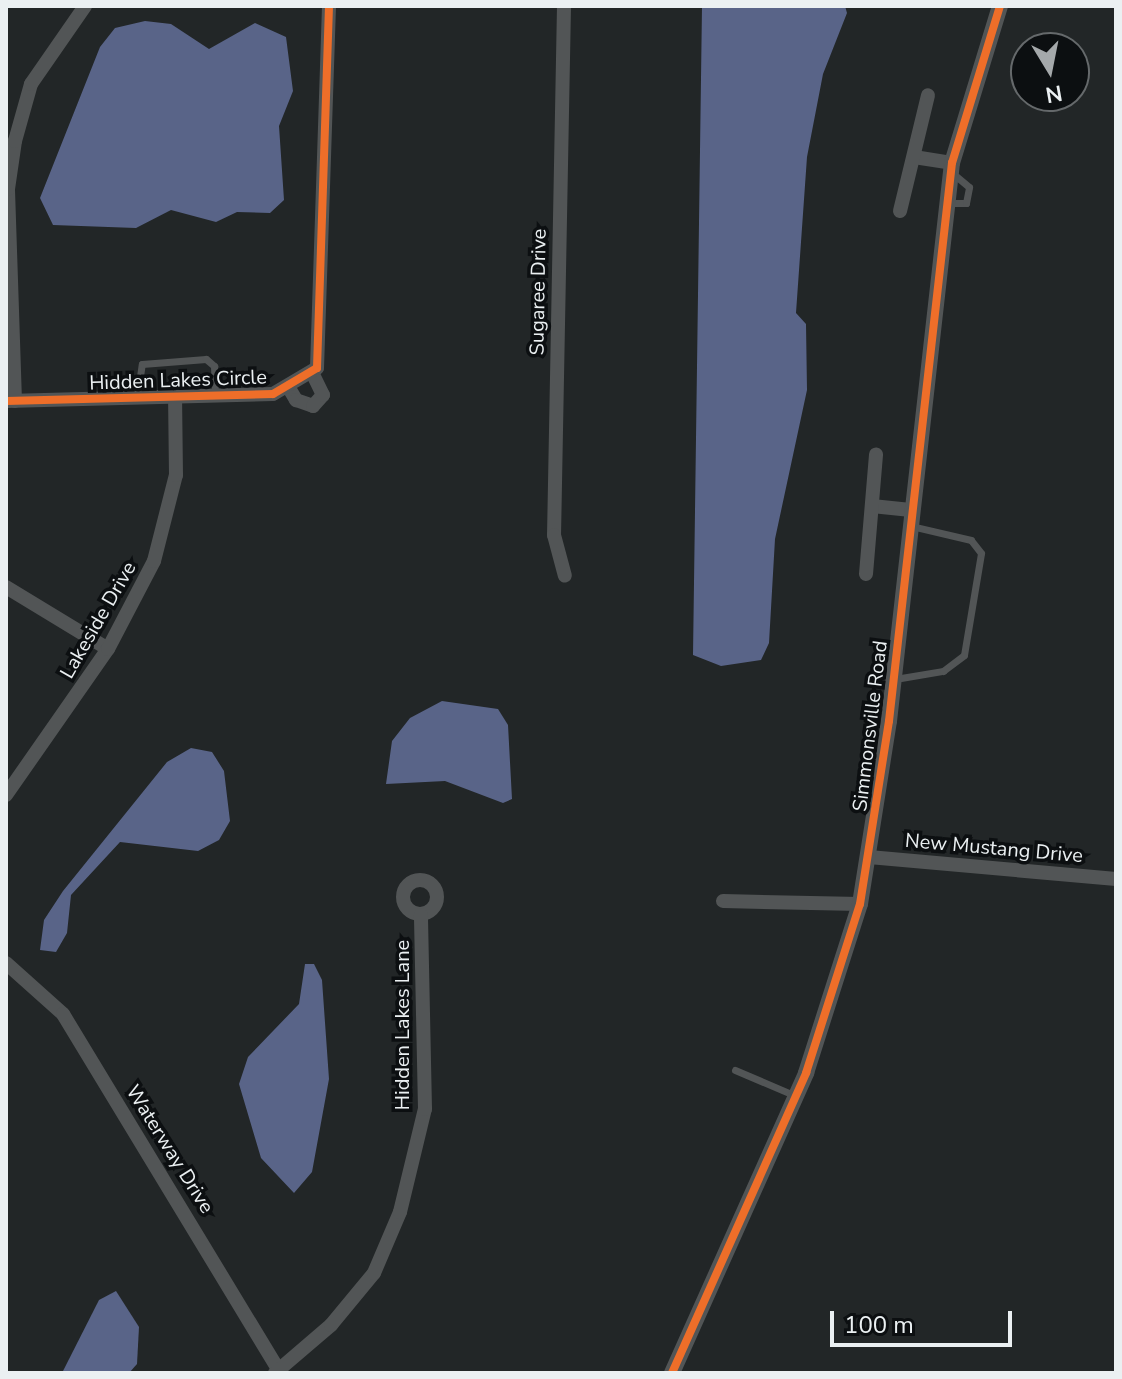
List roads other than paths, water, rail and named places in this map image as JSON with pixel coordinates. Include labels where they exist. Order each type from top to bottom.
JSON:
[{"type":"street","name":"Hidden Lakes Circle","points":[[85,6],[31,84],[15,141],[8,189],[10,401],[215,396],[289,388],[312,372]]},
{"type":"street","points":[[289,388],[313,406],[323,395],[312,372],[321,350],[329,6]]},
{"type":"street","name":"Sugaree Drive","points":[[564,6],[554,535],[565,576]]},
{"type":"street","name":"Simmonsville Road","points":[[672,1373],[796,1096],[860,904],[893,679],[951,167],[1000,6]]},
{"type":"street","points":[[900,211],[928,95]]},
{"type":"street","points":[[914,157],[951,167]]},
{"type":"street","name":"Lakeside Drive","points":[[6,795],[108,649],[154,561],[176,475],[175,396]]},
{"type":"street","points":[[866,574],[876,454]]},
{"type":"street","points":[[872,506],[910,518]]},
{"type":"street","points":[[6,587],[108,649]]},
{"type":"street","name":"New Mustang Drive","points":[[869,857],[1116,879]]},
{"type":"street","points":[[723,901],[860,904]]},
{"type":"street","name":"Hidden Lakes Lane","points":[[278,1372],[331,1325],[374,1273],[400,1212],[425,1109],[421,915]]},
{"type":"street","name":"Waterway Drive","points":[[6,963],[63,1014],[278,1372]]},
{"type":"lane","points":[[137,398],[142,364],[206,359],[214,366],[215,396]]},
{"type":"lane","points":[[893,679],[943,671],[964,655],[981,553],[971,540],[910,518]]},
{"type":"lane","points":[[735,1070],[796,1096]]},
{"type":"water","points":[[702,6],[845,6],[847,13],[823,74],[807,157],[796,313],[806,324],[807,390],[775,539],[769,643],[761,660],[721,666],[693,655]]},
{"type":"water","points":[[145,21],[171,24],[209,49],[255,23],[286,37],[293,91],[279,126],[284,200],[270,213],[237,212],[216,222],[171,210],[136,228],[53,225],[40,198],[100,47],[115,28]]},
{"type":"water","points":[[442,701],[498,709],[508,725],[512,799],[503,803],[445,781],[386,784],[392,741],[410,718]]},
{"type":"water","points":[[191,748],[212,752],[224,771],[230,821],[219,840],[198,851],[120,842],[71,895],[67,933],[56,952],[40,950],[44,920],[63,891],[167,762]]},
{"type":"water","points":[[305,964],[314,964],[322,980],[329,1079],[312,1172],[294,1193],[261,1158],[239,1084],[248,1057],[299,1004]]},
{"type":"water","points":[[116,1291],[139,1327],[137,1364],[129,1373],[62,1373],[99,1300]]}]
